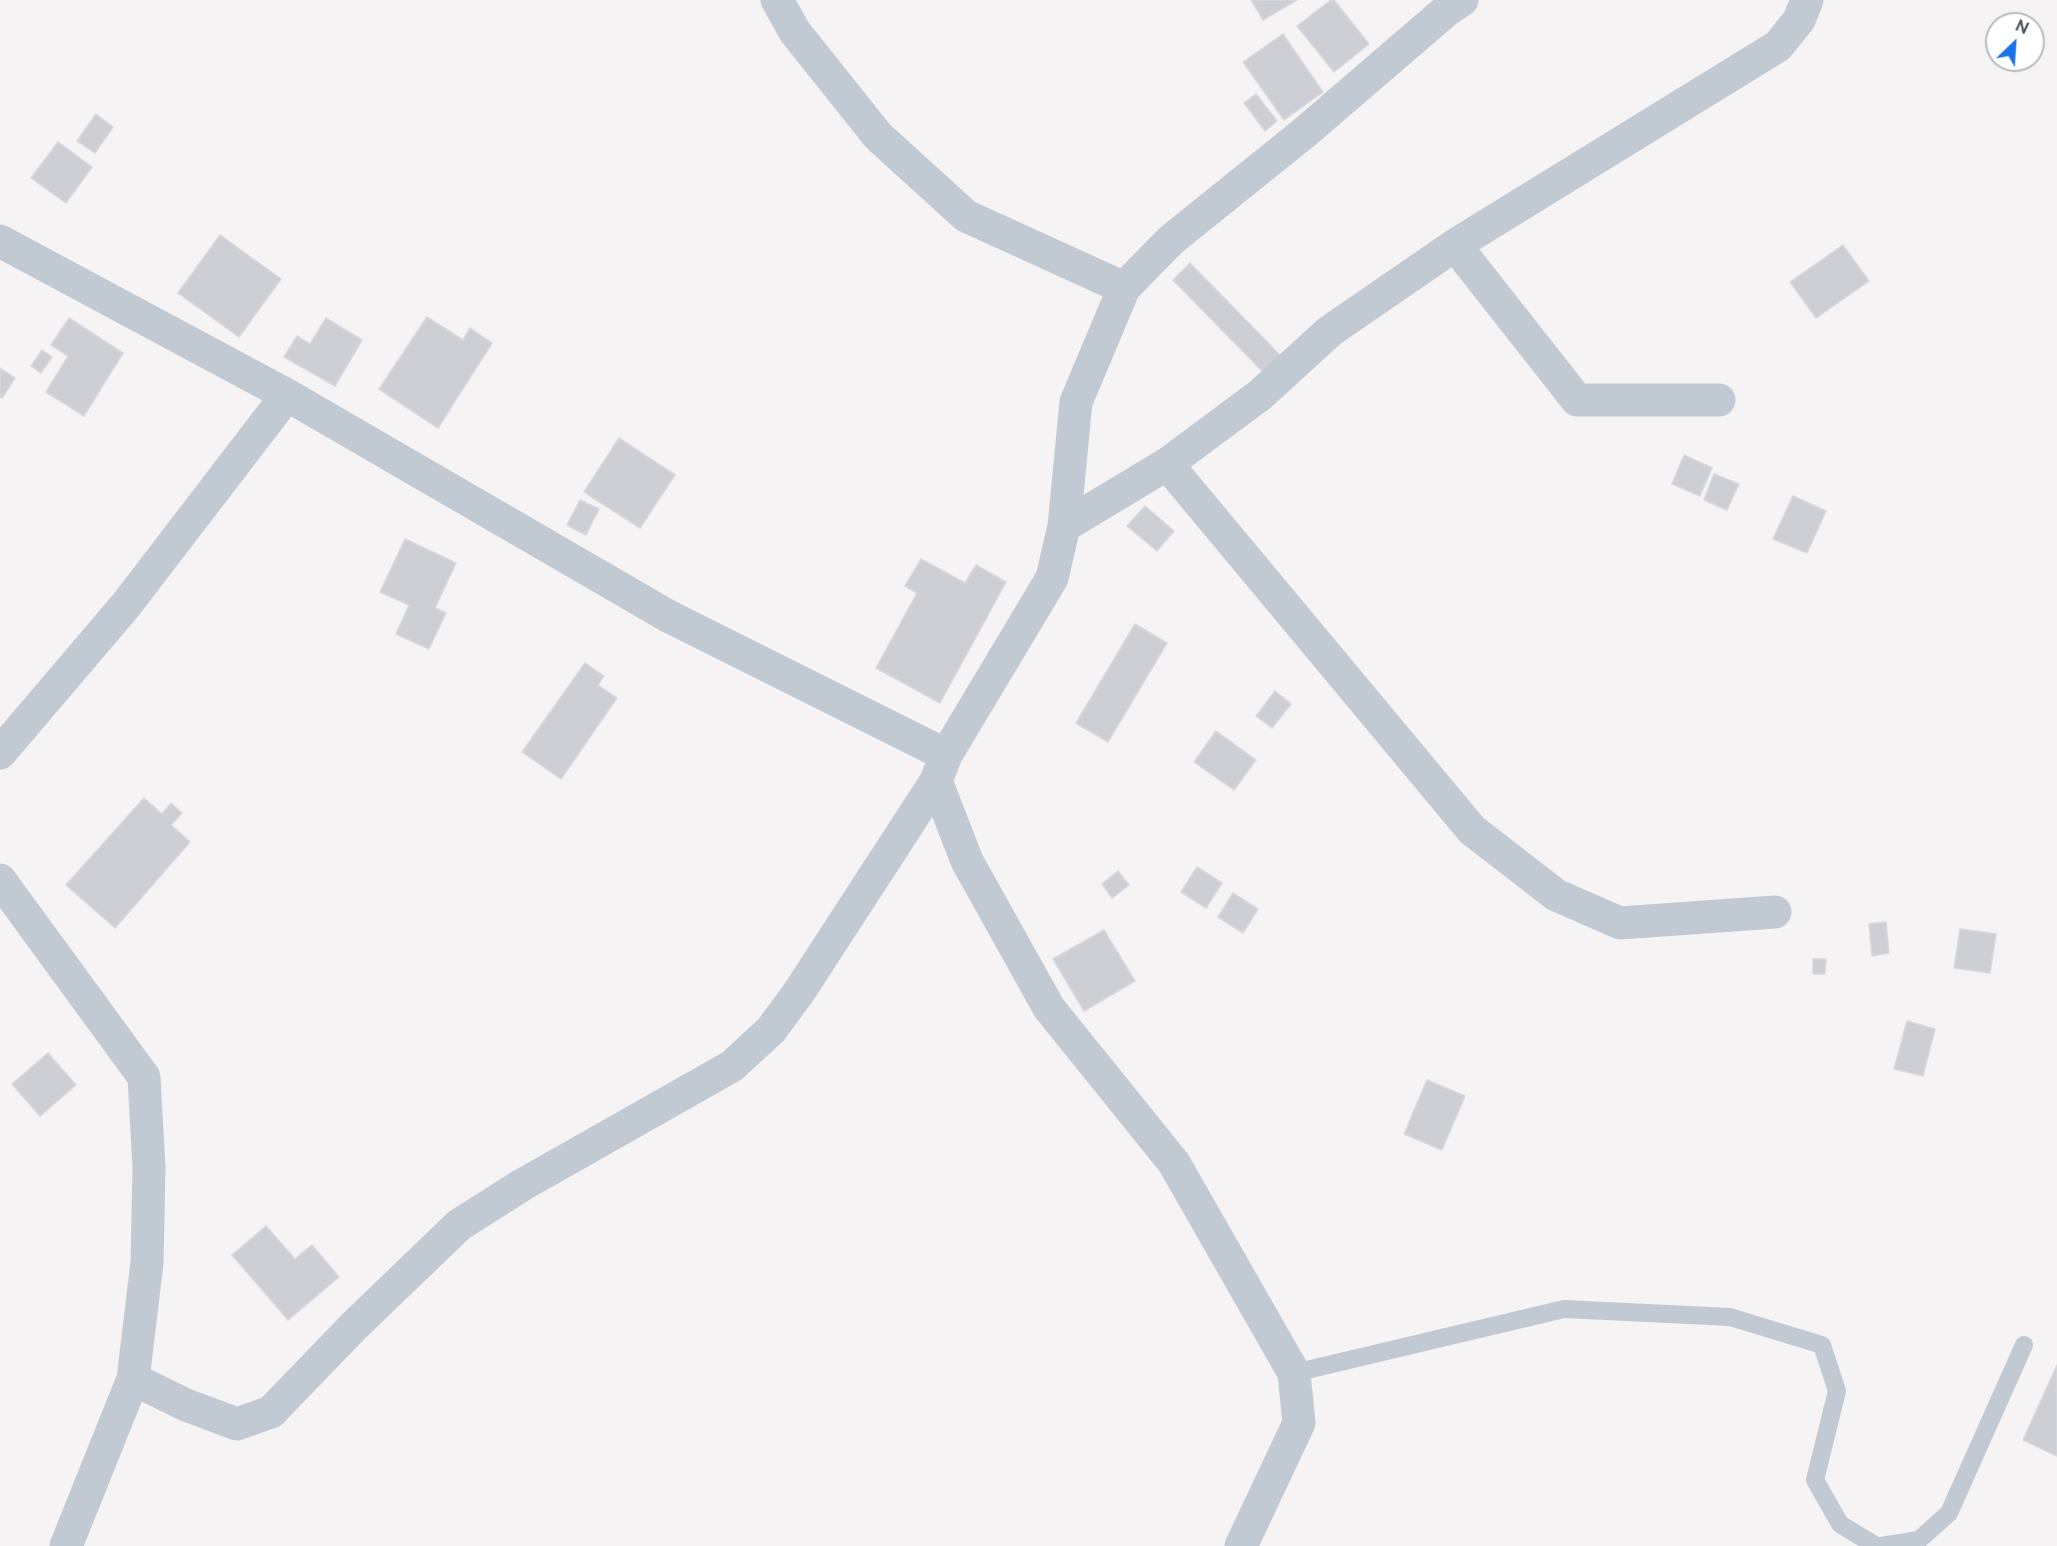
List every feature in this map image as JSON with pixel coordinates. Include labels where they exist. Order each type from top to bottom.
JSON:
[{"type":"street","points":[[777,0],[795,32],[878,136],[966,216],[1124,288]]},
{"type":"street","points":[[133,1379],[186,1405],[237,1424],[271,1412],[354,1326],[459,1225],[522,1185],[732,1066],[771,1030],[799,992],[941,768],[1052,578],[1064,526],[1076,402],[1124,288],[1171,240],[1304,133],[1447,10],[1462,0]]},
{"type":"street","points":[[1064,526],[1167,464],[1260,395],[1330,331],[1455,245],[1778,46],[1799,20],[1807,0]]},
{"type":"street","points":[[0,241],[287,396],[668,616],[941,768],[967,861],[1049,1008],[1174,1163],[1294,1373],[1299,1423],[1241,1546]]},
{"type":"street","points":[[1455,245],[1577,400],[1719,400]]},
{"type":"street","points":[[0,753],[126,605],[287,396]]},
{"type":"street","points":[[1167,464],[1472,830],[1556,895],[1620,923],[1775,912]]},
{"type":"street","points":[[0,880],[144,1077],[148,1168],[147,1263],[133,1379],[66,1546]]},
{"type":"lane","points":[[1294,1373],[1564,1309],[1730,1317],[1821,1345],[1837,1391],[1815,1480],[1840,1524],[1876,1546]]},
{"type":"lane","points":[[1881,1546],[1919,1540],[1948,1513],[2024,1345]]},
{"type":"building","points":[[1251,0],[1297,0],[1263,20]]},
{"type":"building","points":[[1334,0],[1369,44],[1334,72],[1297,26]]},
{"type":"building","points":[[1283,34],[1323,92],[1284,120],[1243,62]]},
{"type":"building","points":[[1256,94],[1277,121],[1265,131],[1244,103]]},
{"type":"building","points":[[96,114],[113,127],[95,153],[77,141]]},
{"type":"building","points":[[58,142],[92,167],[66,203],[31,178]]},
{"type":"building","points":[[220,235],[281,279],[239,337],[178,293]]},
{"type":"building","points":[[1843,245],[1869,281],[1816,318],[1790,282]]},
{"type":"building","points":[[1190,263],[1281,356],[1264,373],[1173,280]]},
{"type":"building","points":[[427,317],[463,340],[470,328],[492,343],[438,428],[379,389]]},
{"type":"building","points":[[69,318],[123,353],[84,416],[46,392],[68,356],[51,345]]},
{"type":"building","points":[[326,318],[362,340],[335,386],[284,357],[297,336],[310,344]]},
{"type":"building","points":[[42,350],[52,357],[41,373],[31,366]]},
{"type":"building","points":[[0,368],[15,378],[2,398],[0,397]]},
{"type":"building","points":[[619,438],[675,475],[640,528],[584,492]]},
{"type":"building","points":[[1684,455],[1712,468],[1700,496],[1672,484]]},
{"type":"building","points":[[1714,474],[1739,484],[1727,510],[1704,500]]},
{"type":"building","points":[[1793,496],[1826,511],[1807,553],[1773,539]]},
{"type":"building","points":[[580,500],[599,509],[586,535],[567,525]]},
{"type":"building","points":[[1145,506],[1174,531],[1157,551],[1127,526]]},
{"type":"building","points":[[405,539],[456,563],[435,608],[446,613],[429,649],[396,634],[409,605],[380,592]]},
{"type":"building","points":[[921,559],[965,583],[976,565],[1006,582],[940,703],[876,668],[917,593],[905,586]]},
{"type":"building","points":[[1135,624],[1167,643],[1108,742],[1076,723]]},
{"type":"building","points":[[585,663],[604,676],[598,685],[617,698],[561,779],[522,752]]},
{"type":"building","points":[[1275,691],[1291,704],[1272,728],[1256,716]]},
{"type":"building","points":[[1216,731],[1256,760],[1234,790],[1194,762]]},
{"type":"building","points":[[144,798],[162,814],[171,803],[182,813],[171,825],[190,842],[115,928],[66,885]]},
{"type":"building","points":[[1197,867],[1222,883],[1206,908],[1181,892]]},
{"type":"building","points":[[1118,871],[1129,885],[1112,898],[1102,884]]},
{"type":"building","points":[[1233,893],[1258,909],[1243,933],[1218,917]]},
{"type":"building","points":[[1886,922],[1889,953],[1872,956],[1869,924]]},
{"type":"building","points":[[1960,929],[1996,934],[1990,973],[1954,968]]},
{"type":"building","points":[[1104,930],[1135,981],[1084,1011],[1053,959]]},
{"type":"building","points":[[1813,959],[1826,959],[1825,974],[1813,974]]},
{"type":"building","points":[[1907,1021],[1935,1029],[1923,1076],[1894,1069]]},
{"type":"building","points":[[48,1053],[76,1085],[40,1116],[12,1084]]},
{"type":"building","points":[[1427,1080],[1465,1096],[1442,1150],[1404,1134]]},
{"type":"building","points":[[266,1226],[295,1259],[312,1245],[339,1277],[288,1320],[232,1255]]},
{"type":"building","points":[[2057,1365],[2057,1456],[2023,1440]]}]
